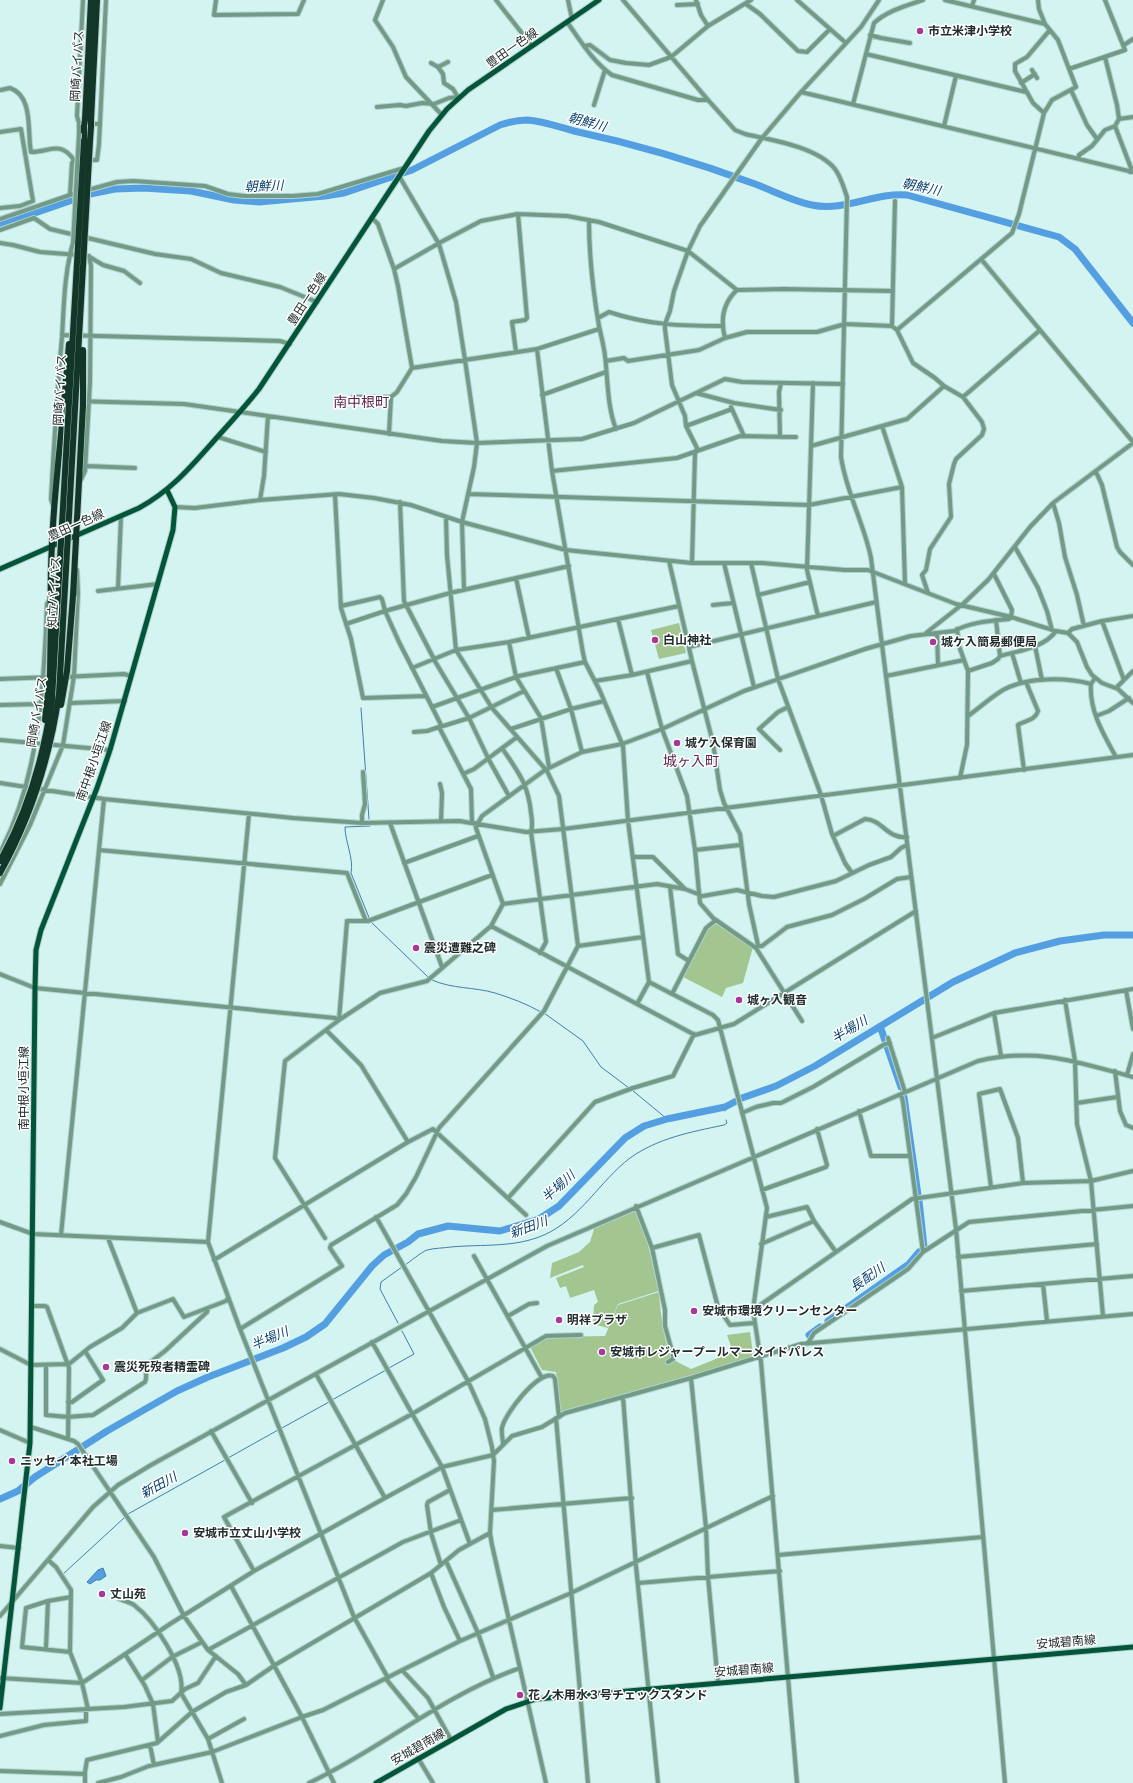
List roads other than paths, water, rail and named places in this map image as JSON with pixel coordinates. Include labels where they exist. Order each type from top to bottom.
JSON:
[{"type":"highway","name":"岡崎バイパス","points":[[82,302],[87,141],[86,123],[91,0]]},
{"type":"highway","name":"岡崎バイパス","points":[[86,123],[97,0]]},
{"type":"highway","name":"岡崎バイパス","points":[[35,779],[49,723],[55,675],[77,275],[87,141]]},
{"type":"highway","points":[[0,861],[19,820],[35,779],[45,723],[49,681],[51,546],[77,275]]},
{"type":"highway","points":[[35,797],[48,766],[66,681],[77,535],[76,521],[79,483],[84,333],[82,302]]},
{"type":"highway","name":"知立バイパス","points":[[0,873],[17,839],[35,797],[48,750],[59,694],[82,302]]},
{"type":"main road","name":"豊田一色線","points":[[0,569],[121,516],[150,502],[167,490],[189,469],[240,413],[259,389],[404,169],[442,115],[459,97],[599,0]]},
{"type":"main road","points":[[167,490],[175,507]]},
{"type":"main road","name":"南中根小垣江線","points":[[0,1708],[2,1678],[24,1506],[31,1427],[35,962],[41,930],[110,750],[158,584],[172,530],[175,507]]},
{"type":"main road","name":"安城碧南線","points":[[376,1783],[506,1709],[528,1701],[580,1694],[1133,1646]]},
{"type":"street","points":[[83,0],[83,38],[77,116],[86,123],[99,124]]},
{"type":"street","points":[[1,90],[10,88],[19,93],[29,116],[30,152],[51,148],[65,150],[74,160],[96,160],[106,0]]},
{"type":"street","points":[[216,0],[214,15],[298,14],[304,0]]},
{"type":"street","points":[[383,0],[375,20],[393,47],[406,77],[442,115]]},
{"type":"street","points":[[496,0],[532,46]]},
{"type":"street","points":[[568,0],[569,20],[584,46],[605,70],[612,74],[698,100],[708,100]]},
{"type":"street","points":[[623,0],[735,130],[812,152],[823,158],[836,170],[844,186],[847,198],[841,438],[843,468],[867,543],[873,573],[952,1193],[1005,1783]]},
{"type":"street","points":[[584,46],[590,45],[610,60],[649,65],[671,57],[708,26],[752,0]]},
{"type":"street","points":[[797,0],[846,43]]},
{"type":"street","points":[[692,563],[697,448],[686,426],[685,416],[672,384],[665,324],[674,291],[688,251],[700,226],[762,138],[801,92],[864,23],[880,0]]},
{"type":"street","points":[[853,104],[874,23],[881,17],[908,4],[923,0]]},
{"type":"street","points":[[945,0],[1045,24]]},
{"type":"street","points":[[972,6],[974,0]]},
{"type":"street","points":[[897,330],[1012,233],[1019,214],[1044,112],[1052,100],[1076,87],[1058,40],[1049,31],[1045,24],[1039,9],[1038,0]]},
{"type":"street","points":[[1069,68],[1125,50],[1105,0]]},
{"type":"street","points":[[677,6],[697,2],[701,15],[708,26]]},
{"type":"street","points":[[746,4],[760,14],[798,51],[807,52],[830,29]]},
{"type":"street","points":[[1044,112],[1033,103],[1014,71],[1016,64],[1027,57],[1049,31]]},
{"type":"street","points":[[870,35],[910,43]]},
{"type":"street","points":[[98,39],[104,39]]},
{"type":"street","points":[[1124,45],[1133,39]]},
{"type":"street","points":[[866,54],[1026,92]]},
{"type":"street","points":[[1078,159],[1080,155],[1092,146],[1105,130],[1115,126],[1119,120],[1114,90],[1105,57]]},
{"type":"street","points":[[438,67],[448,62]]},
{"type":"street","points":[[431,63],[438,67],[443,74],[444,83],[453,89],[459,97]]},
{"type":"street","points":[[594,106],[605,70]]},
{"type":"street","points":[[1021,83],[1034,74]]},
{"type":"street","points":[[944,126],[956,76]]},
{"type":"street","points":[[1071,90],[1087,125],[1097,139]]},
{"type":"street","points":[[801,92],[1132,172],[1115,126]]},
{"type":"street","points":[[376,107],[406,106],[422,103],[431,104],[439,103],[449,98],[459,97]]},
{"type":"street","points":[[1119,120],[1133,117]]},
{"type":"street","points":[[54,508],[50,499],[64,297],[73,243],[79,133],[86,123]]},
{"type":"street","points":[[0,132],[21,128],[33,201],[20,206],[0,208]]},
{"type":"street","points":[[70,195],[72,163],[74,160]]},
{"type":"street","points":[[0,219],[70,195],[117,182],[128,181],[205,186],[228,194],[244,196],[308,195],[354,184],[404,169]]},
{"type":"street","points":[[398,178],[439,244],[456,302],[477,443],[474,467],[462,522],[464,590]]},
{"type":"street","points":[[892,326],[895,201]]},
{"type":"street","points":[[394,269],[481,221],[518,214],[567,216],[588,220],[688,251],[737,290]]},
{"type":"street","points":[[516,352],[512,322],[525,320],[527,318],[518,214]]},
{"type":"street","points":[[0,230],[34,218],[50,229],[155,254],[191,259],[202,263],[215,271],[280,287],[317,302]]},
{"type":"street","points":[[353,397],[391,397],[397,392],[412,368],[394,269],[378,224],[372,218]]},
{"type":"street","points":[[588,220],[589,242],[599,329],[606,360],[606,372],[612,417],[616,429]]},
{"type":"street","points":[[0,243],[40,252],[89,256],[103,265],[124,271],[140,283]]},
{"type":"street","points":[[79,483],[86,466],[90,401],[91,266],[89,256]]},
{"type":"street","points":[[926,633],[994,574],[1030,527],[1053,503],[1133,443],[980,259]]},
{"type":"street","points":[[725,338],[722,326],[726,304],[730,296],[737,290],[783,288],[893,291]]},
{"type":"street","points":[[598,318],[609,312],[639,321],[675,326],[722,326]]},
{"type":"street","points":[[606,360],[624,358],[628,362],[699,350],[725,338],[747,332],[817,332],[845,324],[892,326],[897,330],[913,364],[935,378],[944,386],[963,397],[982,422],[984,432],[956,459],[954,464],[949,484],[951,517],[930,549],[926,570],[922,576],[928,593]]},
{"type":"street","points":[[412,368],[537,348],[599,329]]},
{"type":"street","points":[[963,397],[1039,331]]},
{"type":"street","points":[[62,335],[280,341],[290,344]]},
{"type":"street","points":[[537,348],[552,471],[585,662],[595,681],[622,744],[632,858],[649,982],[638,1004]]},
{"type":"street","points":[[542,395],[606,372]]},
{"type":"street","points":[[57,400],[184,404],[389,434],[442,441],[477,443],[582,439],[634,423],[678,400],[726,378],[742,382],[843,384]]},
{"type":"street","points":[[780,437],[781,410],[779,392],[781,383]]},
{"type":"street","points":[[813,383],[807,567],[818,616]]},
{"type":"street","points":[[811,446],[907,419],[944,386]]},
{"type":"street","points":[[696,393],[731,402],[781,410]]},
{"type":"street","points":[[389,434],[391,397]]},
{"type":"street","points":[[731,402],[732,409],[744,436]]},
{"type":"street","points":[[686,426],[732,409]]},
{"type":"street","points":[[260,500],[266,452],[268,416]]},
{"type":"street","points":[[882,426],[902,488],[905,584]]},
{"type":"street","points":[[552,471],[677,458],[744,436],[796,437]]},
{"type":"street","points":[[218,437],[266,452]]},
{"type":"street","points":[[86,466],[135,468]]},
{"type":"street","points":[[1096,472],[1102,485],[1117,547],[1120,552],[1133,564]]},
{"type":"street","points":[[468,494],[809,504],[902,488]]},
{"type":"street","points":[[335,494],[341,606],[363,698],[426,696]]},
{"type":"street","points":[[175,507],[195,508],[260,500],[335,494],[351,495],[400,502],[462,522],[566,550],[692,563],[751,563],[845,570],[868,570],[960,605],[1011,617],[1054,631],[1068,633],[1077,642],[1087,667],[1095,678],[1116,688],[1133,703]]},
{"type":"street","points":[[400,502],[405,604],[434,660],[469,718],[509,796]]},
{"type":"street","points":[[1053,503],[1060,523],[1065,557],[1077,595],[1084,626]]},
{"type":"street","points":[[118,588],[121,516]]},
{"type":"street","points":[[446,517],[450,593],[456,650],[492,708],[547,768]]},
{"type":"street","points":[[1015,547],[1038,588],[1054,631]]},
{"type":"street","points":[[0,884],[26,832],[61,753],[63,745],[71,703],[74,676],[78,589],[75,556]]},
{"type":"street","points":[[669,561],[714,749],[720,790],[726,808],[738,828],[757,947],[802,1021]]},
{"type":"street","points":[[724,563],[754,687]]},
{"type":"street","points":[[751,563],[778,679],[820,795],[833,836],[845,863],[852,873]]},
{"type":"street","points":[[346,624],[405,604],[569,566]]},
{"type":"street","points":[[994,574],[1012,610],[1011,617]]},
{"type":"street","points":[[516,578],[529,638]]},
{"type":"street","points":[[758,595],[810,582]]},
{"type":"street","points":[[98,590],[158,584]]},
{"type":"street","points":[[341,606],[380,597],[382,599],[385,611],[471,789],[478,836],[503,904]]},
{"type":"street","points":[[0,853],[12,829],[26,787],[40,704],[47,604],[50,598]]},
{"type":"street","points":[[689,647],[876,602]]},
{"type":"street","points":[[713,605],[734,603]]},
{"type":"street","points":[[412,668],[456,650],[510,642],[680,606]]},
{"type":"street","points":[[1068,633],[1072,629],[1102,621],[1133,616]]},
{"type":"street","points":[[475,823],[482,816],[547,768],[582,752],[622,744],[662,729],[754,687],[882,644],[926,633],[937,633],[980,622],[1009,619],[1011,617]]},
{"type":"street","points":[[618,619],[632,675]]},
{"type":"street","points":[[996,620],[1000,656]]},
{"type":"street","points":[[1102,621],[1124,680]]},
{"type":"street","points":[[957,629],[959,646],[968,671],[967,745],[960,778]]},
{"type":"street","points":[[968,671],[992,663],[998,660],[1000,656],[1035,646],[1051,636],[1054,631]]},
{"type":"street","points":[[937,633],[938,665]]},
{"type":"street","points":[[240,1329],[342,1266],[330,1246],[397,1205],[406,1194],[422,1166],[436,1132],[543,1013],[568,968],[578,946],[559,796],[547,768],[541,718],[516,677],[510,642]]},
{"type":"street","points":[[1035,646],[1042,680]]},
{"type":"street","points":[[1012,653],[1021,683]]},
{"type":"street","points":[[886,676],[964,660]]},
{"type":"street","points":[[595,681],[647,672],[692,661]]},
{"type":"street","points":[[432,707],[516,677],[585,662]]},
{"type":"street","points":[[556,668],[570,709],[582,752]]},
{"type":"street","points":[[1116,688],[1133,671]]},
{"type":"street","points":[[647,672],[662,729],[687,796],[695,850],[700,903],[716,920],[757,947],[762,946],[786,927],[832,915],[864,899],[897,879],[911,877]]},
{"type":"street","points":[[0,679],[122,674],[131,676]]},
{"type":"street","points":[[1095,678],[1091,684],[1090,695],[1096,716],[1106,740],[1116,758]]},
{"type":"street","points":[[968,716],[1004,690],[1021,683],[1042,680],[1076,679],[1091,684]]},
{"type":"street","points":[[1024,770],[1018,725],[1032,719],[1038,711],[1026,682]]},
{"type":"street","points":[[414,732],[427,731],[469,718],[524,691]]},
{"type":"street","points":[[1096,716],[1109,711],[1129,698]]},
{"type":"street","points":[[71,703],[125,701]]},
{"type":"street","points":[[511,729],[570,709],[604,701]]},
{"type":"street","points":[[0,705],[40,704]]},
{"type":"street","points":[[780,750],[759,729],[778,712],[788,707]]},
{"type":"street","points":[[463,774],[474,769],[517,737]]},
{"type":"street","points":[[0,740],[110,750]]},
{"type":"street","points":[[502,748],[525,784],[530,802],[531,832],[546,942],[540,953]]},
{"type":"street","points":[[0,782],[104,799],[249,814],[362,823],[441,821],[475,823],[531,832],[628,821],[1133,755]]},
{"type":"street","points":[[362,823],[362,815],[365,804],[363,772]]},
{"type":"street","points":[[440,784],[442,793],[441,821]]},
{"type":"street","points":[[61,1235],[104,799]]},
{"type":"street","points":[[249,814],[208,1242],[250,1355],[354,1617],[387,1678],[418,1718]]},
{"type":"street","points":[[833,836],[865,818],[876,822],[896,837],[906,837]]},
{"type":"street","points":[[390,823],[442,967]]},
{"type":"street","points":[[404,863],[478,836]]},
{"type":"street","points":[[695,850],[740,845]]},
{"type":"street","points":[[503,904],[658,884],[685,889],[700,895],[713,895],[734,890],[774,897],[836,881],[891,857],[901,848],[908,845]]},
{"type":"street","points":[[99,850],[347,873],[368,920]]},
{"type":"street","points":[[632,858],[653,857],[685,889]]},
{"type":"street","points":[[339,1020],[347,921],[368,920],[492,875]]},
{"type":"street","points":[[670,887],[678,954],[689,961]]},
{"type":"street","points":[[325,1238],[275,1158],[284,1061],[339,1020],[380,993],[429,978],[490,926],[503,904]]},
{"type":"street","points":[[490,926],[694,1034],[734,1024],[916,911]]},
{"type":"street","points":[[672,994],[707,926],[716,920]]},
{"type":"street","points":[[578,946],[643,938]]},
{"type":"street","points":[[0,974],[35,988],[335,1018],[339,1020]]},
{"type":"street","points":[[649,982],[716,1016],[721,1028],[767,1208],[753,1310],[754,1323],[761,1356],[797,1783]]},
{"type":"street","points":[[932,1038],[994,1013],[1133,989]]},
{"type":"street","points":[[1126,990],[1133,1029]]},
{"type":"street","points":[[1066,1000],[1076,1061],[1078,1127],[1091,1181],[1103,1316]]},
{"type":"street","points":[[994,1013],[1001,1056]]},
{"type":"street","points":[[326,1030],[361,1065],[408,1142]]},
{"type":"street","points":[[509,1198],[595,1102],[632,1088],[673,1076],[694,1034]]},
{"type":"street","points":[[742,1112],[773,1103],[781,1103],[814,1087],[888,1042],[903,1093],[915,1199],[923,1252]]},
{"type":"street","points":[[1127,1075],[1133,1054]]},
{"type":"street","points":[[0,1616],[93,1507],[110,1492],[151,1465],[211,1431],[552,1243],[972,1063],[1001,1056],[1042,1055],[1076,1061],[1133,1076]]},
{"type":"street","points":[[1115,1071],[1120,1111],[1126,1125],[1133,1128]]},
{"type":"street","points":[[991,1187],[979,1094],[1000,1088],[1018,1138],[1023,1182]]},
{"type":"street","points":[[1077,1103],[1117,1096]]},
{"type":"street","points":[[859,1111],[871,1156],[910,1156]]},
{"type":"street","points":[[214,1260],[408,1142],[433,1129],[526,1215]]},
{"type":"street","points":[[762,1190],[826,1167],[827,1165],[817,1129]]},
{"type":"street","points":[[753,1310],[908,1202],[915,1199],[1023,1182],[1091,1181],[1133,1171]]},
{"type":"street","points":[[636,1206],[652,1248],[665,1310],[665,1326],[674,1355],[673,1359],[668,1362]]},
{"type":"street","points":[[808,1343],[814,1333],[908,1269],[923,1252],[968,1222],[1133,1206]]},
{"type":"street","points":[[766,1217],[806,1207],[836,1252]]},
{"type":"street","points":[[376,1217],[468,1381],[485,1419],[493,1454],[490,1534],[546,1783]]},
{"type":"street","points":[[761,1244],[814,1221]]},
{"type":"street","points":[[0,1222],[33,1234],[208,1242]]},
{"type":"street","points":[[652,1248],[699,1235],[718,1307],[730,1325],[754,1323]]},
{"type":"street","points":[[108,1238],[137,1313]]},
{"type":"street","points":[[958,1257],[1097,1244]]},
{"type":"street","points":[[474,1256],[542,1378]]},
{"type":"street","points":[[961,1291],[1133,1276]]},
{"type":"street","points":[[1043,1284],[1047,1321]]},
{"type":"street","points":[[0,1349],[31,1365],[67,1365],[72,1363],[84,1351],[122,1328],[137,1313],[173,1299],[183,1317],[208,1308],[228,1298]]},
{"type":"street","points":[[508,1316],[529,1304],[537,1303]]},
{"type":"street","points":[[32,1306],[47,1307],[69,1368],[68,1439]]},
{"type":"street","points":[[46,1366],[46,1415],[68,1417],[93,1414],[145,1382],[148,1364],[184,1334],[207,1312],[208,1308]]},
{"type":"street","points":[[2,1678],[82,1684],[125,1654],[254,1571],[385,1498],[442,1467],[493,1454],[512,1436],[542,1426],[572,1411],[691,1378],[808,1343],[1133,1314]]},
{"type":"street","points":[[254,1571],[224,1517],[412,1414],[546,1336],[581,1335]]},
{"type":"street","points":[[372,1342],[442,1467],[470,1544]]},
{"type":"street","points":[[68,1402],[72,1402],[103,1380],[84,1351]]},
{"type":"street","points":[[316,1374],[385,1498]]},
{"type":"street","points":[[503,1444],[502,1428],[508,1416],[531,1385],[549,1375],[555,1378],[563,1504],[588,1783]]},
{"type":"street","points":[[691,1378],[706,1528],[708,1577],[718,1682]]},
{"type":"street","points":[[623,1397],[636,1561],[650,1688],[658,1783]]},
{"type":"street","points":[[31,1427],[68,1439],[78,1444],[154,1557],[184,1616],[202,1642],[208,1650],[238,1674],[246,1685]]},
{"type":"street","points":[[0,1430],[30,1443]]},
{"type":"street","points":[[211,1431],[252,1503]]},
{"type":"street","points":[[441,1565],[431,1531],[427,1503],[450,1490]]},
{"type":"street","points":[[98,1783],[154,1765],[212,1752],[322,1710],[460,1641],[509,1622],[773,1496]]},
{"type":"street","points":[[492,1510],[632,1498]]},
{"type":"street","points":[[208,1650],[254,1626],[403,1542],[461,1520]]},
{"type":"street","points":[[86,1783],[86,1760],[158,1742],[192,1712],[226,1692],[246,1685],[275,1665],[354,1617],[431,1573],[455,1552],[490,1534]]},
{"type":"street","points":[[778,1555],[983,1537]]},
{"type":"street","points":[[0,1546],[18,1548]]},
{"type":"street","points":[[0,1736],[44,1725],[86,1721],[87,1709],[82,1684],[70,1652],[71,1590],[56,1567],[48,1560]]},
{"type":"street","points":[[446,1561],[478,1633],[493,1677]]},
{"type":"street","points":[[639,1583],[780,1571]]},
{"type":"street","points":[[431,1573],[444,1607],[460,1641]]},
{"type":"street","points":[[231,1586],[275,1665],[334,1783]]},
{"type":"street","points":[[70,1652],[46,1648],[22,1647],[26,1608],[48,1601],[71,1597]]},
{"type":"street","points":[[119,1599],[133,1604],[160,1632],[172,1656],[183,1685],[181,1693],[208,1740],[222,1783]]},
{"type":"street","points":[[46,1648],[48,1601]]},
{"type":"street","points":[[142,1680],[172,1656],[202,1642]]},
{"type":"street","points":[[125,1654],[142,1680],[153,1704],[158,1742]]},
{"type":"street","points":[[0,1714],[124,1707],[172,1701],[185,1689],[198,1683],[216,1656]]},
{"type":"street","points":[[309,1783],[329,1773],[434,1709],[493,1677],[520,1668]]},
{"type":"street","points":[[402,1670],[428,1698],[452,1740]]},
{"type":"street","points":[[208,1740],[244,1719]]},
{"type":"street","points":[[150,1745],[154,1765]]},
{"type":"street","points":[[418,1758],[433,1783]]},
{"type":"street","points":[[0,1771],[85,1774]]},
{"type":"water","points":[[103,1568],[106,1576],[90,1584],[87,1582],[98,1570]]},
{"type":"waterway","name":"朝鮮川","points":[[0,225],[90,194],[115,189],[143,188],[191,191],[234,200],[259,202],[344,193],[412,170],[500,125],[513,121],[527,120],[545,123],[665,154],[733,176],[812,205],[836,206],[883,196],[907,195],[1059,237],[1075,249],[1133,323]]},
{"type":"waterway","points":[[361,708],[369,819]]},
{"type":"waterway","points":[[370,826],[345,827],[352,867],[351,873],[370,920]]},
{"type":"waterway","points":[[371,922],[428,977]]},
{"type":"waterway","name":"半場川","points":[[0,1499],[18,1491],[35,1477],[107,1431],[177,1391],[208,1377],[283,1348],[306,1337],[325,1324],[372,1266],[384,1255],[408,1242],[418,1234],[448,1226],[500,1231],[539,1219],[559,1206],[625,1138],[644,1126],[667,1119],[725,1107],[742,1098],[776,1086],[815,1066],[953,982],[1015,953],[1060,941],[1104,935],[1133,935]]},
{"type":"waterway","points":[[432,980],[447,985],[495,993],[519,1001],[541,1012]]},
{"type":"waterway","points":[[544,1013],[583,1041],[601,1067],[629,1088]]},
{"type":"waterway","name":"長配川","points":[[880,1026],[901,1087]]},
{"type":"waterway","points":[[632,1090],[667,1119]]},
{"type":"waterway","name":"長配川","points":[[904,1097],[918,1195]]},
{"type":"waterway","name":"新田川","points":[[405,1265],[421,1253],[430,1249],[510,1244],[544,1235],[557,1228],[579,1210],[619,1167],[641,1151],[652,1145],[675,1137],[724,1125],[727,1123],[726,1120]]},
{"type":"waterway","name":"長配川","points":[[919,1201],[924,1247]]},
{"type":"waterway","name":"長配川","points":[[828,1321],[909,1264],[919,1252]]},
{"type":"waterway","name":"新田川","points":[[398,1323],[380,1289],[381,1282],[402,1267]]},
{"type":"waterway","name":"長配川","points":[[809,1335],[820,1327]]},
{"type":"waterway","name":"新田川","points":[[389,1368],[414,1354],[402,1331]]},
{"type":"waterway","name":"新田川","points":[[332,1400],[386,1370]]},
{"type":"waterway","name":"新田川","points":[[282,1428],[329,1402]]},
{"type":"waterway","name":"新田川","points":[[228,1458],[278,1430]]},
{"type":"waterway","name":"新田川","points":[[128,1514],[225,1460]]},
{"type":"waterway","name":"新田川","points":[[62,1575],[124,1518]]},
{"type":"place","name":"市立米津小学校","points":[[920,31]]},
{"type":"place","name":"白山神社","points":[[655,640]]},
{"type":"place","name":"城ケ入簡易郵便局","points":[[933,642]]},
{"type":"place","name":"城ケ入保育園","points":[[677,743]]},
{"type":"place","name":"震災遭難之碑","points":[[416,948]]},
{"type":"place","name":"城ヶ入観音","points":[[739,1000]]},
{"type":"place","name":"安城市環境クリーンセンター","points":[[694,1311]]},
{"type":"place","name":"明祥プラザ","points":[[559,1320]]},
{"type":"place","name":"安城市レジャープールマーメイドパレス","points":[[602,1352]]},
{"type":"place","name":"震災死歿者精霊碑","points":[[106,1367]]},
{"type":"place","name":"ニッセイ 本社工場","points":[[12,1461]]},
{"type":"place","name":"安城市立丈山小学校","points":[[185,1533]]},
{"type":"place","name":"丈山苑","points":[[102,1594]]},
{"type":"place","name":"花ノ木用水３号チェックスタンド","points":[[520,1695]]},
{"type":"district","name":"南中根町","points":[[361,403]]},
{"type":"district","name":"城ヶ入町","points":[[691,762]]}]
